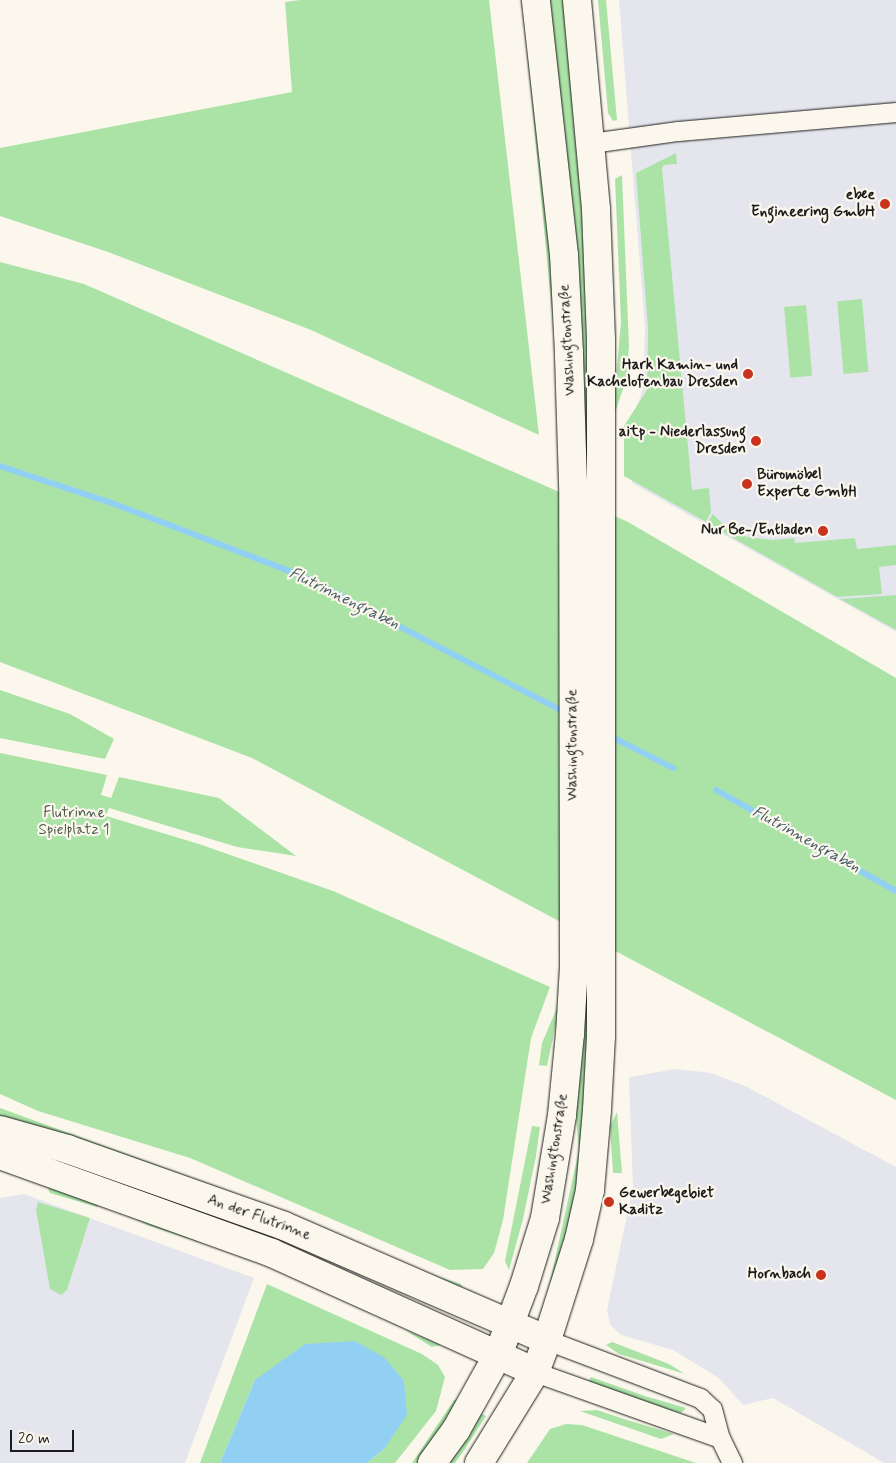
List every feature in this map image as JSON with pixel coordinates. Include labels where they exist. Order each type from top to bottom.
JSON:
[{"type":"main road","name":"Washingtonstraße","points":[[432,1463],[456,1430],[498,1354],[511,1324],[545,1218],[562,1114],[574,966],[572,456],[564,255],[536,0]]},
{"type":"main road","name":"Washingtonstraße","points":[[479,1463],[534,1372],[547,1340],[579,1239],[590,1190],[598,1091],[600,981],[600,281],[591,143],[577,0]]},
{"type":"main road","name":"An der Flutrinne","points":[[0,1130],[67,1149],[284,1226],[547,1340]]},
{"type":"main road","name":"An der Flutrinne","points":[[8,1162],[272,1253],[498,1354],[534,1372]]},
{"type":"street","points":[[591,143],[678,132],[896,112]]},
{"type":"street","points":[[8,1162],[67,1149]]},
{"type":"street","points":[[547,1340],[700,1398],[712,1409],[720,1438],[732,1463]]},
{"type":"street","points":[[534,1372],[720,1438]]},
{"type":"shaded area","points":[[619,0],[896,0],[896,632],[632,483],[631,424],[643,388],[645,329]]},
{"type":"shaded area","points":[[676,1069],[711,1073],[747,1087],[896,1167],[896,1463],[884,1463],[773,1398],[743,1405],[719,1378],[673,1350],[621,1335],[610,1324],[607,1310],[633,1187],[629,1077]]},
{"type":"shaded area","points":[[24,1194],[254,1278],[185,1463],[0,1463],[0,1198]]},
{"type":"green space","points":[[300,0],[489,0],[539,435],[311,330],[108,252],[0,216],[0,148],[292,92],[285,2]]},
{"type":"green space","points":[[522,0],[528,0],[551,226],[558,374]]},
{"type":"green space","points":[[548,0],[564,0],[588,260],[589,461],[584,458]]},
{"type":"green space","points":[[598,0],[606,0],[617,120],[613,121],[608,113]]},
{"type":"green space","points":[[676,153],[677,164],[664,165],[662,168],[692,490],[709,488],[711,512],[706,522],[624,476],[624,426],[647,390],[648,329],[636,173]]},
{"type":"green space","points":[[622,175],[629,347],[626,380],[612,422],[621,322],[615,179]]},
{"type":"green space","points":[[0,262],[84,284],[628,522],[896,678],[896,1100],[252,758],[0,662]]},
{"type":"green space","points":[[862,299],[868,372],[843,374],[837,301]]},
{"type":"green space","points":[[806,305],[812,376],[790,378],[784,307]]},
{"type":"green space","points":[[713,514],[734,535],[772,540],[794,538],[795,543],[855,538],[857,549],[896,545],[896,565],[879,567],[882,594],[837,597],[707,523]]},
{"type":"green space","points":[[896,595],[896,630],[840,599]]},
{"type":"green space","points":[[0,690],[70,714],[114,739],[105,759],[0,738]]},
{"type":"green space","name":"Flutrinne Spielplatz 1","points":[[0,753],[107,775],[101,795],[111,798],[119,777],[219,798],[296,856],[237,847],[109,808],[106,816],[199,844],[333,891],[550,987],[531,1038],[503,1220],[494,1253],[483,1269],[450,1270],[190,1158],[38,1111],[0,1094]]},
{"type":"green space","points":[[585,973],[590,975],[590,996],[580,1183],[556,1285],[550,1282],[579,1150],[575,1105]]},
{"type":"green space","points":[[562,996],[547,1066],[539,1065],[542,1043]]},
{"type":"green space","points":[[0,1108],[270,1206],[417,1270],[461,1284],[464,1291],[0,1119]]},
{"type":"green space","points":[[617,1112],[622,1173],[613,1173],[610,1126]]},
{"type":"green space","points":[[532,1126],[540,1127],[536,1156],[523,1219],[509,1270],[505,1261]]},
{"type":"green space","points":[[46,1184],[100,1201],[97,1207],[50,1193]]},
{"type":"green space","points":[[38,1202],[90,1218],[67,1290],[61,1295],[50,1289],[36,1210]]},
{"type":"green space","points":[[128,1215],[199,1238],[198,1242],[147,1225]]},
{"type":"green space","points":[[267,1284],[422,1354],[438,1365],[445,1377],[436,1411],[395,1463],[367,1463],[384,1449],[255,1380],[220,1463],[200,1463]]},
{"type":"green space","points":[[405,1330],[441,1345],[432,1347]]},
{"type":"green space","points":[[612,1342],[669,1364],[685,1374],[619,1354],[606,1345]]},
{"type":"green space","points":[[591,1377],[686,1408],[681,1413],[646,1405],[588,1383]]},
{"type":"green space","points":[[458,1399],[426,1453],[418,1463],[412,1463],[454,1400]]},
{"type":"green space","points":[[597,1410],[674,1434],[661,1439],[580,1411]]},
{"type":"green space","points":[[481,1413],[486,1416],[463,1452],[455,1463],[446,1463]]},
{"type":"green space","points":[[566,1424],[582,1425],[696,1463],[527,1463],[550,1429]]},
{"type":"water","points":[[355,1341],[385,1358],[404,1381],[407,1415],[384,1449],[367,1463],[220,1463],[255,1380],[305,1344]]},
{"type":"waterway","name":"Flutrinnengraben","points":[[0,466],[112,503],[302,576],[566,713]]},
{"type":"waterway","name":"Flutrinnengraben","points":[[608,735],[673,768]]},
{"type":"waterway","name":"Flutrinnengraben","points":[[716,790],[896,891]]},
{"type":"place","name":"ebee Engineering GmbH","points":[[885,204]]},
{"type":"place","name":"Hark Kamin- und Kachelofenbau Dresden","points":[[748,374]]},
{"type":"place","name":"aitp - Niederlassung Dresden","points":[[756,441]]},
{"type":"place","name":"Büromöbel Experte GmbH","points":[[747,484]]},
{"type":"place","name":"Nur Be-/Entladen","points":[[823,531]]},
{"type":"place","name":"Gewerbegebiet Kaditz","points":[[609,1202]]},
{"type":"place","name":"Hornbach","points":[[821,1275]]}]
